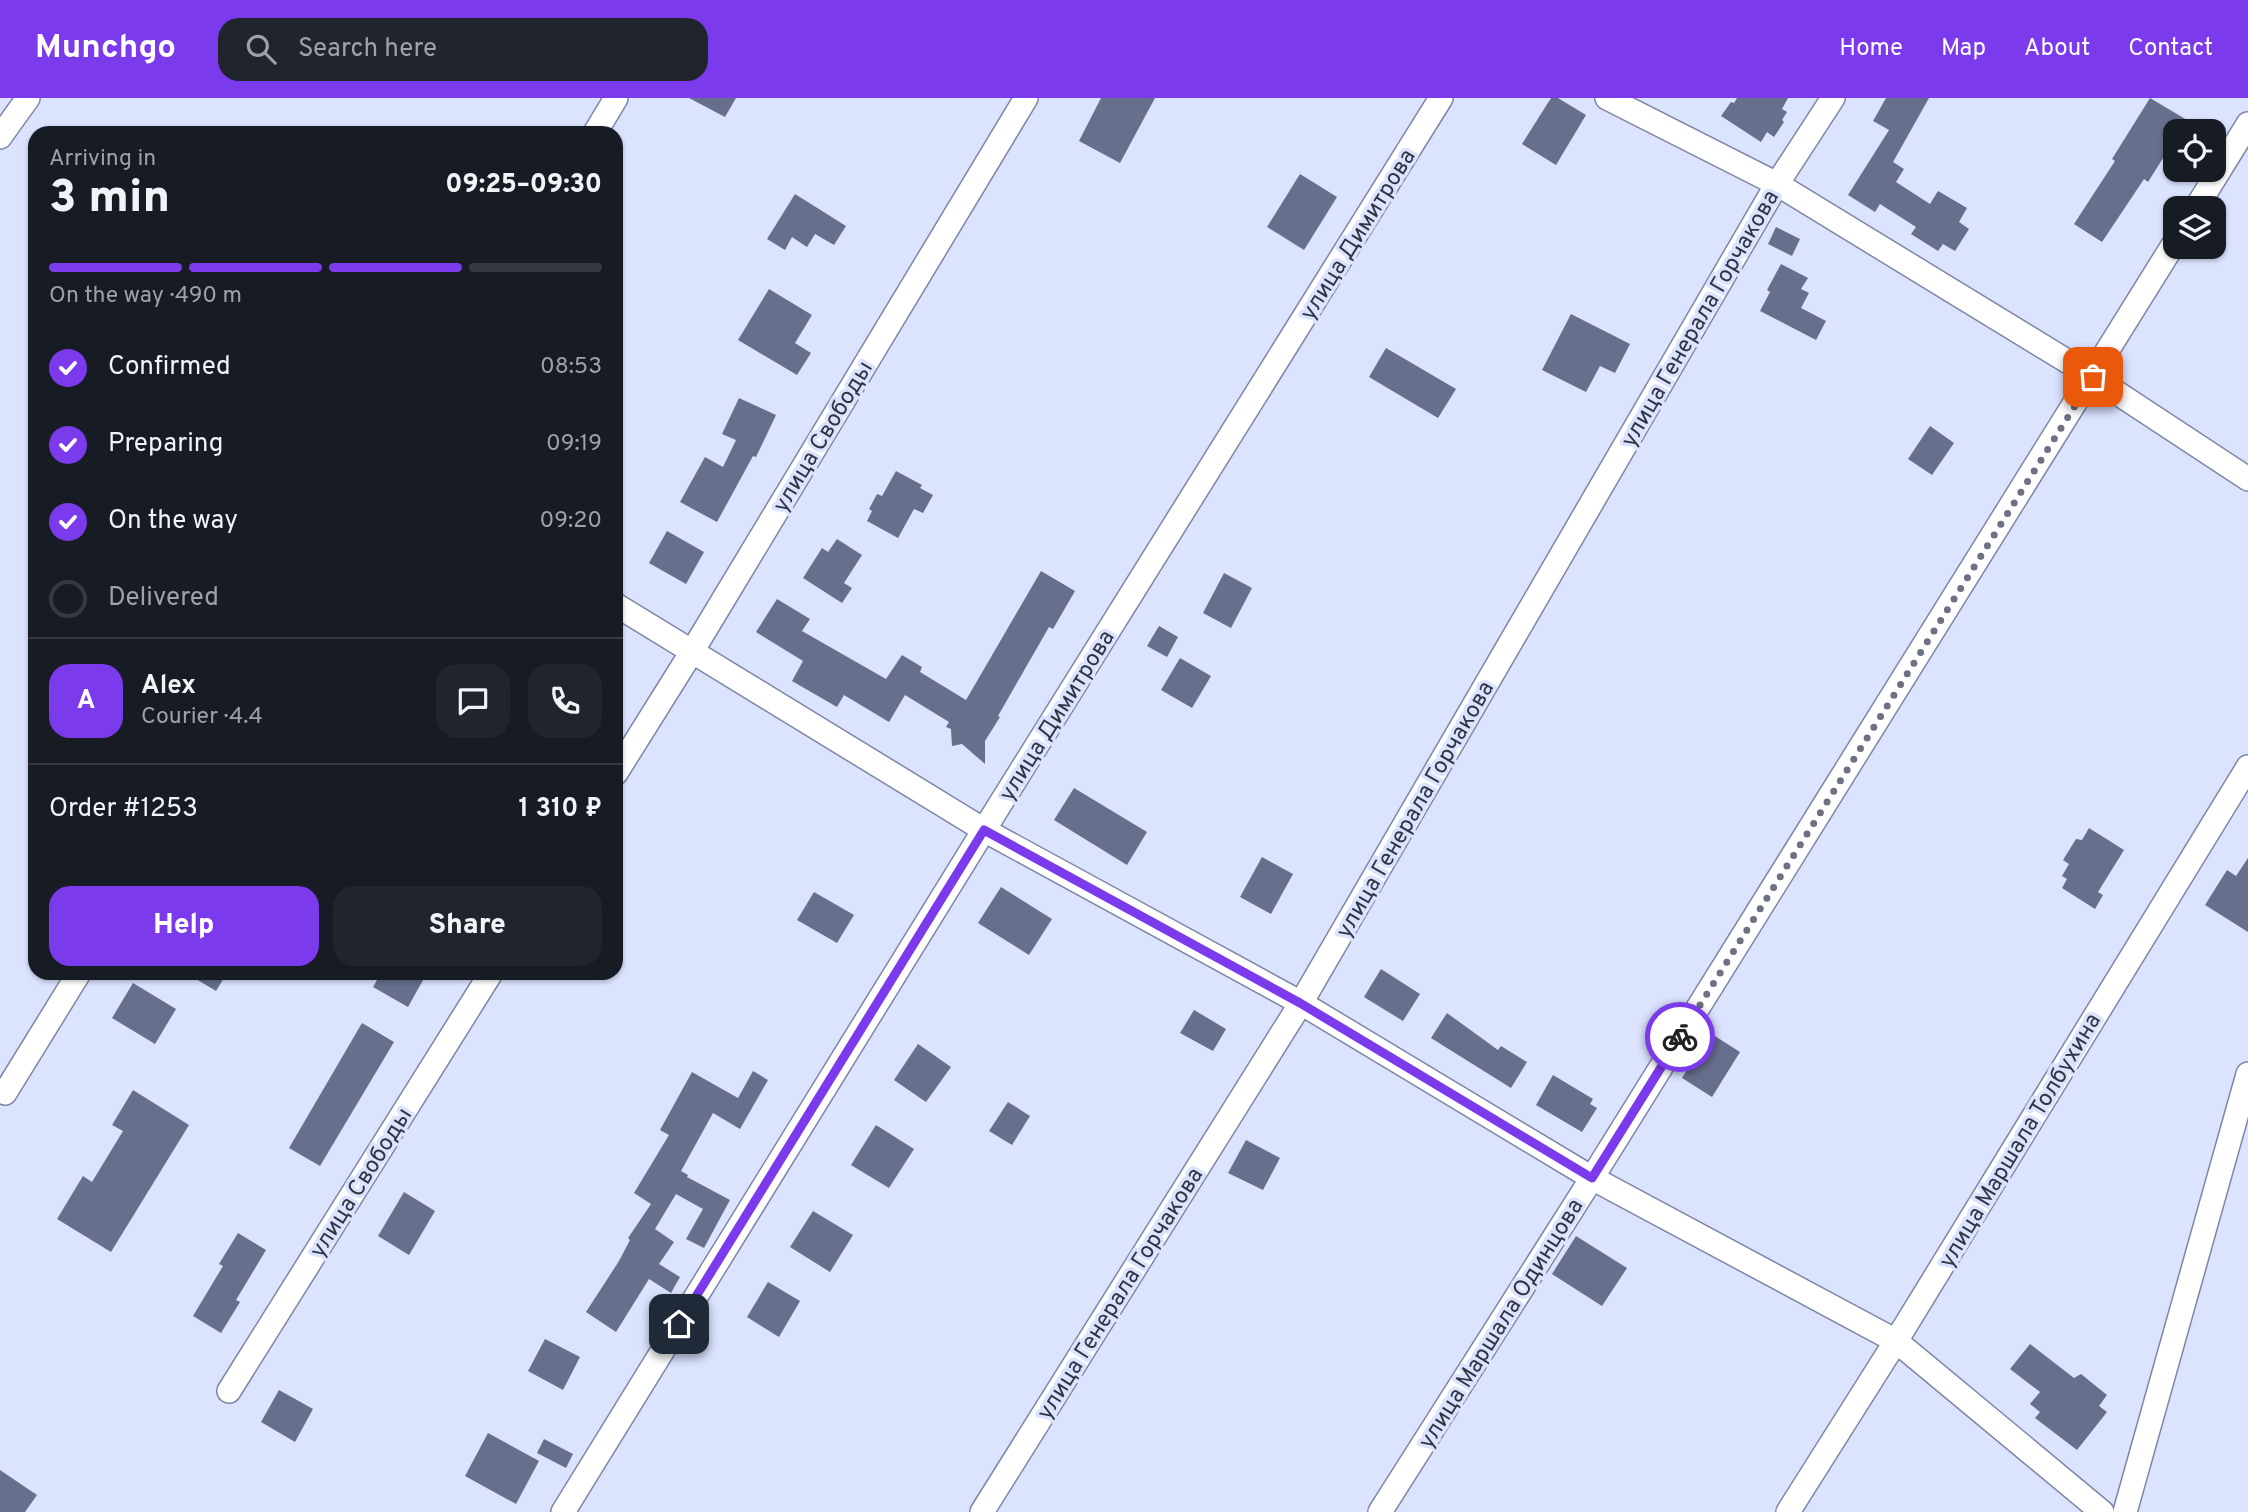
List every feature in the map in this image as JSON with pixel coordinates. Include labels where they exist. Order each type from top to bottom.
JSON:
[{"type":"street","points":[[0,137],[28,98]]},
{"type":"street","points":[[599,126],[616,98]]},
{"type":"street","name":"улица Свободы","points":[[623,762],[1026,98]]},
{"type":"street","name":"улица Димитрова","points":[[563,1512],[984,830],[1441,98]]},
{"type":"street","points":[[1607,98],[1777,184],[2093,377],[2248,479]]},
{"type":"street","name":"улица Генерала Горчакова","points":[[982,1512],[1300,1003],[1777,184],[1833,98]]},
{"type":"street","points":[[2203,196],[2248,124]]},
{"type":"street","name":"улица Маршала Одинцова","points":[[1380,1512],[1592,1178],[2165,259]]},
{"type":"street","points":[[623,609],[984,830],[1300,1003],[1592,1178],[1896,1342],[2102,1512]]},
{"type":"street","name":"улица Маршала Толбухина","points":[[1788,1512],[1896,1342],[2248,766]]},
{"type":"street","points":[[5,1093],[75,980]]},
{"type":"street","name":"улица Свободы","points":[[229,1391],[487,980]]},
{"type":"street","points":[[2125,1512],[2248,1074]]},
{"type":"building","points":[[689,98],[736,98],[725,117]]},
{"type":"building","points":[[1101,98],[1155,98],[1120,163],[1079,141]]},
{"type":"building","points":[[1551,98],[1558,98],[1586,115],[1556,165],[1522,144]]},
{"type":"building","points":[[1737,98],[1788,98],[1782,109],[1787,112],[1782,120],[1784,122],[1774,137],[1767,132],[1761,142],[1721,116]]},
{"type":"building","points":[[1886,98],[1929,98],[1893,162],[1904,169],[1896,182],[1930,204],[1938,191],[1967,208],[1959,222],[1969,229],[1955,251],[1943,244],[1938,251],[1911,234],[1916,227],[1880,204],[1875,212],[1848,195],[1889,130],[1873,121]]},
{"type":"building","points":[[2150,98],[2185,119],[2163,119],[2163,158],[2148,182],[2144,179],[2102,242],[2074,224],[2115,161],[2112,159]]},
{"type":"building","points":[[1300,174],[1337,197],[1304,250],[1267,227]]},
{"type":"building","points":[[795,194],[846,226],[834,245],[815,234],[807,247],[792,237],[785,250],[767,239]]},
{"type":"building","points":[[1776,227],[1800,239],[1792,256],[1768,244]]},
{"type":"building","points":[[1781,264],[1808,278],[1801,289],[1809,293],[1801,308],[1826,321],[1816,340],[1760,311],[1770,292],[1767,290]]},
{"type":"building","points":[[769,289],[812,315],[795,343],[811,353],[797,375],[738,340]]},
{"type":"building","points":[[1571,314],[1630,344],[1615,373],[1600,366],[1586,392],[1542,370]]},
{"type":"building","points":[[1386,348],[1456,389],[1438,418],[1369,377]]},
{"type":"building","points":[[739,398],[776,415],[756,457],[753,456],[717,522],[680,502],[705,457],[723,467],[736,440],[722,434]]},
{"type":"building","points":[[1930,426],[1954,443],[1932,475],[1908,459]]},
{"type":"building","points":[[896,471],[922,485],[920,488],[933,495],[923,513],[914,509],[898,538],[867,521],[872,511],[869,509],[877,494],[882,496]]},
{"type":"building","points":[[667,531],[704,552],[686,584],[649,563]]},
{"type":"building","points":[[837,539],[862,555],[844,583],[852,588],[842,603],[803,578],[822,548],[828,552]]},
{"type":"building","points":[[1041,571],[1075,591],[1053,629],[1049,627],[998,716],[1000,717],[985,741],[985,764],[962,744],[952,746],[951,729],[946,727],[949,722],[905,695],[889,722],[844,695],[837,707],[792,681],[803,661],[756,632],[777,599],[810,619],[802,631],[886,679],[902,655],[922,667],[920,672],[966,700]]},
{"type":"building","points":[[1224,573],[1252,588],[1231,628],[1203,613]]},
{"type":"building","points":[[1159,626],[1178,637],[1167,657],[1147,646]]},
{"type":"building","points":[[1180,658],[1211,676],[1192,708],[1161,690]]},
{"type":"building","points":[[1074,788],[1147,832],[1127,865],[1054,820]]},
{"type":"building","points":[[2089,828],[2124,850],[2098,892],[2103,895],[2095,909],[2062,888],[2067,879],[2062,876],[2069,864],[2063,860],[2076,839],[2082,840]]},
{"type":"building","points":[[1262,857],[1293,874],[1271,914],[1240,897]]},
{"type":"building","points":[[2248,858],[2248,932],[2205,905],[2227,870],[2236,876]]},
{"type":"building","points":[[1001,887],[1052,919],[1029,955],[978,923]]},
{"type":"building","points":[[814,892],[854,915],[837,943],[797,920]]},
{"type":"building","points":[[1381,969],[1420,994],[1403,1021],[1364,997]]},
{"type":"building","points":[[198,980],[223,980],[216,991]]},
{"type":"building","points":[[377,980],[423,980],[408,1007],[373,987]]},
{"type":"building","points":[[133,983],[176,1009],[155,1044],[112,1018]]},
{"type":"building","points":[[1194,1010],[1226,1029],[1213,1051],[1180,1033]]},
{"type":"building","points":[[1447,1013],[1498,1050],[1501,1046],[1527,1062],[1511,1088],[1431,1038]]},
{"type":"building","points":[[362,1023],[394,1042],[320,1166],[289,1148]]},
{"type":"building","points":[[1710,1033],[1740,1052],[1712,1097],[1682,1078]]},
{"type":"building","points":[[918,1044],[951,1067],[926,1102],[894,1080]]},
{"type":"building","points":[[753,1071],[768,1080],[740,1129],[713,1113],[681,1171],[688,1175],[687,1177],[730,1200],[704,1248],[686,1239],[703,1209],[676,1194],[655,1229],[674,1242],[659,1264],[680,1277],[671,1293],[649,1279],[616,1332],[586,1312],[619,1261],[630,1240],[628,1238],[651,1204],[634,1193],[669,1135],[660,1130],[692,1072],[738,1098]]},
{"type":"building","points":[[1553,1075],[1593,1099],[1590,1104],[1597,1108],[1582,1132],[1536,1105]]},
{"type":"building","points":[[133,1090],[189,1125],[111,1252],[57,1219],[83,1176],[92,1182],[123,1131],[112,1125]]},
{"type":"building","points":[[1008,1102],[1030,1116],[1012,1145],[989,1131]]},
{"type":"building","points":[[876,1125],[914,1149],[889,1188],[851,1165]]},
{"type":"building","points":[[1246,1140],[1280,1158],[1263,1190],[1228,1173]]},
{"type":"building","points":[[404,1192],[435,1211],[409,1255],[378,1236]]},
{"type":"building","points":[[813,1211],[853,1235],[830,1272],[790,1247]]},
{"type":"building","points":[[238,1233],[266,1250],[236,1300],[240,1302],[221,1333],[193,1316],[223,1266],[219,1264]]},
{"type":"building","points":[[1576,1236],[1627,1268],[1602,1306],[1552,1274]]},
{"type":"building","points":[[768,1282],[800,1301],[779,1337],[747,1317]]},
{"type":"building","points":[[545,1339],[580,1357],[563,1390],[528,1371]]},
{"type":"building","points":[[2030,1344],[2074,1378],[2081,1374],[2107,1395],[2099,1406],[2107,1412],[2077,1450],[2035,1418],[2040,1412],[2030,1404],[2040,1392],[2010,1369]]},
{"type":"building","points":[[279,1390],[313,1409],[295,1442],[261,1422]]},
{"type":"building","points":[[488,1433],[539,1461],[516,1504],[465,1476]]},
{"type":"building","points":[[544,1439],[573,1454],[566,1468],[537,1453]]},
{"type":"building","points":[[0,1470],[37,1495],[25,1512],[0,1512]]},
{"type":"way so far","points":[[1680,1037],[2093,377]]},
{"type":"route","points":[[679,1324],[984,830],[1300,1003],[1592,1178],[1680,1037]]}]
